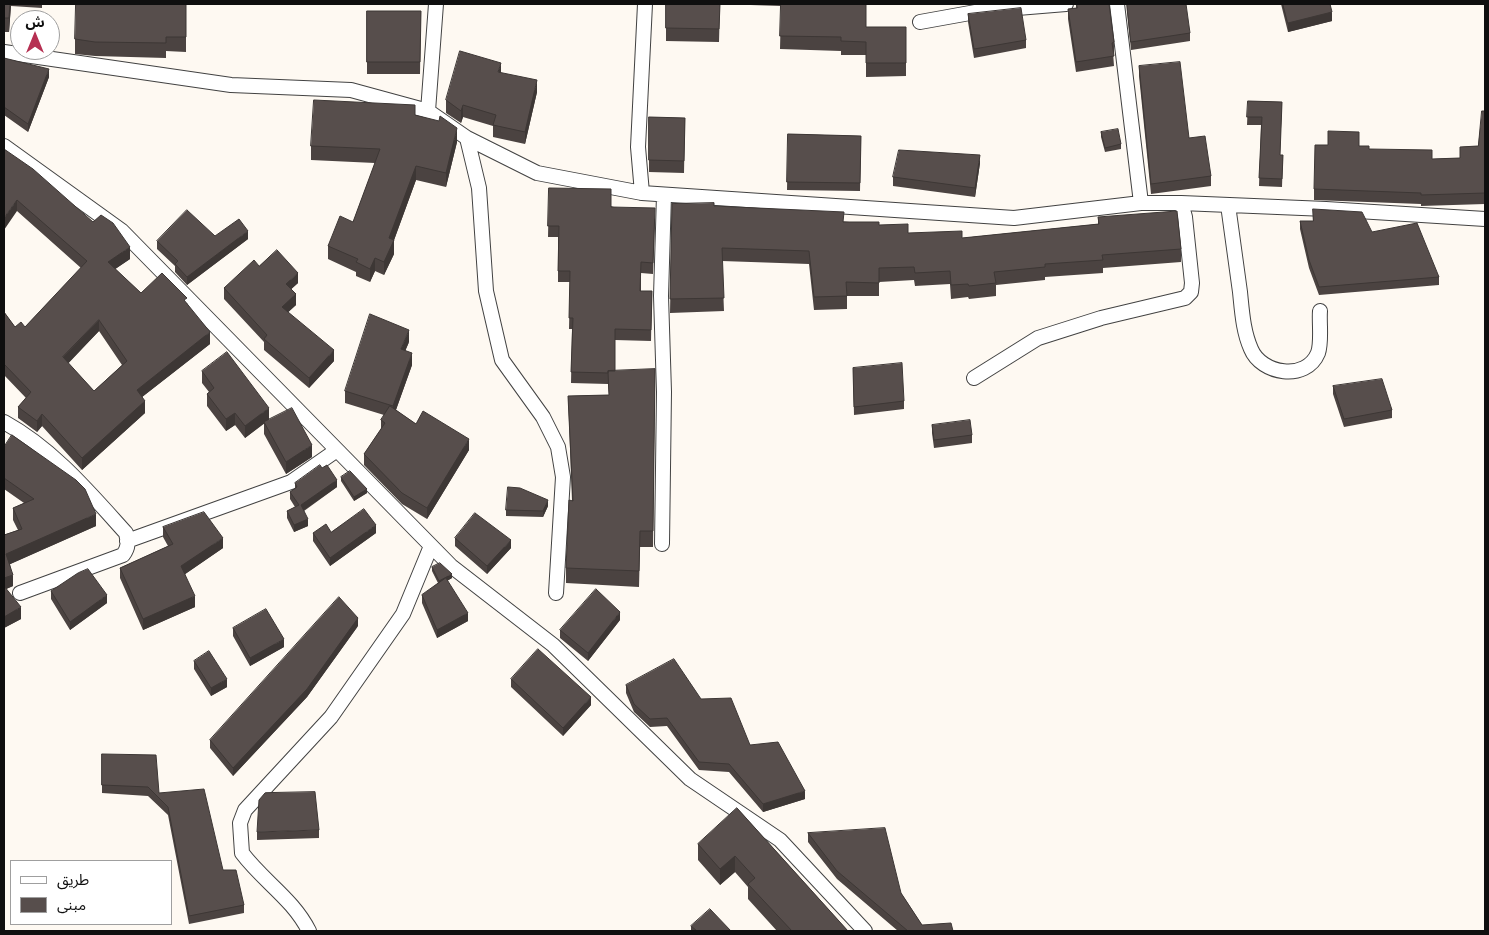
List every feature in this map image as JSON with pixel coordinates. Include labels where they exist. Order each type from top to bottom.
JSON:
[{"type":"street","points":[[428,111],[436,4]]},
{"type":"street","points":[[642,193],[638,147],[645,4]]},
{"type":"street","points":[[920,22],[981,11],[1066,4]]},
{"type":"street","points":[[1117,4],[1141,203]]},
{"type":"street","points":[[4,52],[231,85],[351,90],[428,111],[467,138],[537,173],[642,193],[1014,218],[1141,203],[1181,203],[1485,219]]},
{"type":"street","points":[[467,138],[479,188],[486,291],[502,360],[543,417],[558,447],[563,477],[556,593]]},
{"type":"street","points":[[4,146],[122,231],[451,566],[553,645],[690,779],[780,840],[865,931]]},
{"type":"street","points":[[662,544],[664,392],[661,296],[664,195]]},
{"type":"street","points":[[974,378],[1038,338],[1101,318],[1185,298],[1191,292],[1192,283],[1186,216],[1181,203]]},
{"type":"street","points":[[1228,205],[1244,323],[1250,347],[1256,360],[1269,368],[1285,371],[1299,370],[1311,363],[1318,352],[1320,311]]},
{"type":"street","points":[[4,422],[23,432],[72,473],[126,533],[128,541],[128,549],[123,555],[20,593]]},
{"type":"street","points":[[128,541],[291,482],[337,450]]},
{"type":"street","points":[[309,931],[302,916],[290,901],[242,853],[240,823],[245,810],[331,717],[403,614],[431,546]]},
{"type":"building","points":[[4,4],[10,4],[9,18],[4,18]]},
{"type":"building","points":[[76,4],[186,4],[186,37],[166,37],[166,43],[95,42],[75,39]]},
{"type":"building","points":[[666,4],[720,4],[719,29],[666,28]]},
{"type":"building","points":[[781,4],[866,4],[866,27],[906,27],[906,63],[866,63],[866,42],[841,41],[841,37],[780,36]]},
{"type":"building","points":[[1077,4],[1109,4],[1114,56],[1076,62],[1068,9],[1077,8]]},
{"type":"building","points":[[1127,4],[1186,4],[1190,33],[1131,42]]},
{"type":"building","points":[[1283,4],[1330,4],[1332,12],[1288,23]]},
{"type":"building","points":[[1021,8],[1026,40],[974,49],[968,14]]},
{"type":"building","points":[[367,11],[421,11],[420,62],[367,62]]},
{"type":"building","points":[[460,51],[501,63],[498,72],[537,80],[525,132],[493,125],[496,115],[463,105],[461,111],[446,100]]},
{"type":"building","points":[[4,58],[49,69],[28,124],[4,107]]},
{"type":"building","points":[[1180,62],[1189,138],[1205,136],[1211,176],[1151,184],[1139,66]]},
{"type":"building","points":[[314,100],[415,105],[415,115],[439,121],[440,116],[457,128],[446,173],[416,166],[389,238],[394,240],[384,262],[375,258],[370,269],[356,262],[358,259],[328,246],[340,216],[353,222],[380,149],[311,146]]},
{"type":"building","points":[[1248,101],[1282,102],[1280,155],[1283,155],[1282,179],[1259,178],[1262,117],[1247,117]]},
{"type":"building","points":[[1482,111],[1485,111],[1485,193],[1421,195],[1421,193],[1314,189],[1315,145],[1328,145],[1328,131],[1359,132],[1359,146],[1369,146],[1369,149],[1432,150],[1432,159],[1460,158],[1460,147],[1478,146]]},
{"type":"building","points":[[649,117],[685,118],[684,161],[649,160]]},
{"type":"building","points":[[1118,129],[1121,144],[1105,148],[1101,132]]},
{"type":"building","points":[[788,134],[861,136],[860,183],[787,182]]},
{"type":"building","points":[[4,149],[33,169],[93,222],[101,215],[113,223],[130,247],[108,262],[141,293],[162,273],[187,298],[184,300],[210,332],[137,390],[145,401],[82,458],[42,414],[37,421],[18,407],[31,392],[4,364],[4,312],[15,327],[21,322],[25,327],[87,261],[17,200],[4,218]],"holes":[[[99,320],[127,361],[94,391],[63,357]]]},
{"type":"building","points":[[899,150],[980,155],[975,188],[893,177]]},
{"type":"building","points":[[549,188],[611,189],[611,207],[655,208],[653,263],[641,262],[640,291],[652,291],[651,330],[615,329],[615,371],[608,371],[608,373],[571,372],[573,318],[569,318],[570,271],[558,271],[559,226],[548,226]]},
{"type":"building","points":[[714,203],[714,206],[844,212],[843,222],[879,222],[879,225],[908,224],[908,233],[962,231],[962,238],[1099,224],[1098,217],[1177,211],[1181,249],[1102,255],[1103,260],[1045,264],[1045,267],[994,272],[996,283],[969,286],[968,284],[951,285],[950,271],[915,273],[914,267],[879,268],[879,283],[846,282],[847,296],[814,297],[809,251],[722,248],[724,298],[670,299],[672,204]]},
{"type":"building","points":[[1313,209],[1362,212],[1372,232],[1417,223],[1439,277],[1319,287],[1309,260],[1300,221],[1313,221]]},
{"type":"building","points":[[187,210],[215,236],[239,219],[248,231],[187,277],[175,264],[178,261],[157,241]]},
{"type":"building","points":[[277,250],[298,273],[286,284],[296,294],[282,307],[334,350],[309,378],[264,339],[267,335],[224,288],[254,260],[259,266]]},
{"type":"building","points":[[370,314],[409,330],[401,349],[412,353],[393,406],[345,391]]},
{"type":"building","points":[[227,352],[269,408],[245,426],[235,413],[226,419],[207,394],[214,388],[202,371]]},
{"type":"building","points":[[902,363],[904,401],[854,407],[853,368]]},
{"type":"building","points":[[655,369],[653,531],[640,531],[639,571],[566,568],[569,500],[573,501],[568,396],[609,395],[608,371]]},
{"type":"building","points":[[1382,379],[1392,410],[1344,419],[1333,386]]},
{"type":"building","points":[[390,406],[416,424],[423,411],[469,439],[427,508],[402,493],[364,454],[385,423],[381,420]]},
{"type":"building","points":[[292,408],[312,445],[286,462],[264,422]]},
{"type":"building","points":[[970,420],[972,435],[934,440],[932,425]]},
{"type":"building","points":[[12,435],[76,480],[85,489],[96,514],[6,554],[13,575],[4,578],[4,535],[22,529],[13,508],[34,499],[4,478],[4,447]]},
{"type":"building","points":[[320,465],[322,468],[327,465],[337,480],[301,505],[308,519],[294,525],[287,511],[299,505],[290,492],[297,487],[295,483]]},
{"type":"building","points":[[350,471],[367,489],[354,497],[341,477]]},
{"type":"building","points":[[508,487],[520,488],[548,500],[543,511],[506,510]]},
{"type":"building","points":[[364,509],[376,525],[330,558],[313,533],[326,524],[331,532]]},
{"type":"building","points":[[204,512],[223,538],[181,566],[195,596],[143,619],[120,568],[173,544],[163,527]]},
{"type":"building","points":[[475,513],[511,540],[487,566],[455,538]]},
{"type":"building","points":[[440,563],[452,574],[439,581],[432,567]]},
{"type":"building","points":[[88,569],[107,595],[70,622],[51,591],[78,573]]},
{"type":"building","points":[[446,578],[468,613],[437,630],[422,595]]},
{"type":"building","points":[[4,586],[21,607],[4,617]]},
{"type":"building","points":[[596,589],[620,612],[588,653],[560,630]]},
{"type":"building","points":[[339,597],[358,618],[307,689],[233,768],[210,740]]},
{"type":"building","points":[[266,609],[284,639],[250,658],[233,628]]},
{"type":"building","points":[[538,649],[591,697],[563,728],[511,679]]},
{"type":"building","points":[[209,651],[227,679],[211,688],[194,661]]},
{"type":"building","points":[[674,659],[701,699],[731,698],[750,745],[778,742],[805,791],[763,804],[729,764],[699,762],[667,718],[650,719],[634,704],[626,685]]},
{"type":"building","points":[[102,754],[156,755],[159,793],[204,789],[223,870],[236,870],[244,905],[189,916],[168,807],[148,787],[102,785]]},
{"type":"building","points":[[315,792],[319,830],[257,832],[259,800],[265,793]]},
{"type":"building","points":[[737,808],[848,931],[792,931],[748,884],[755,878],[735,856],[720,869],[698,844]]},
{"type":"building","points":[[885,828],[901,893],[922,925],[951,923],[953,931],[908,931],[837,871],[808,833]]},
{"type":"building","points":[[710,909],[731,931],[697,931],[691,926]]}]
